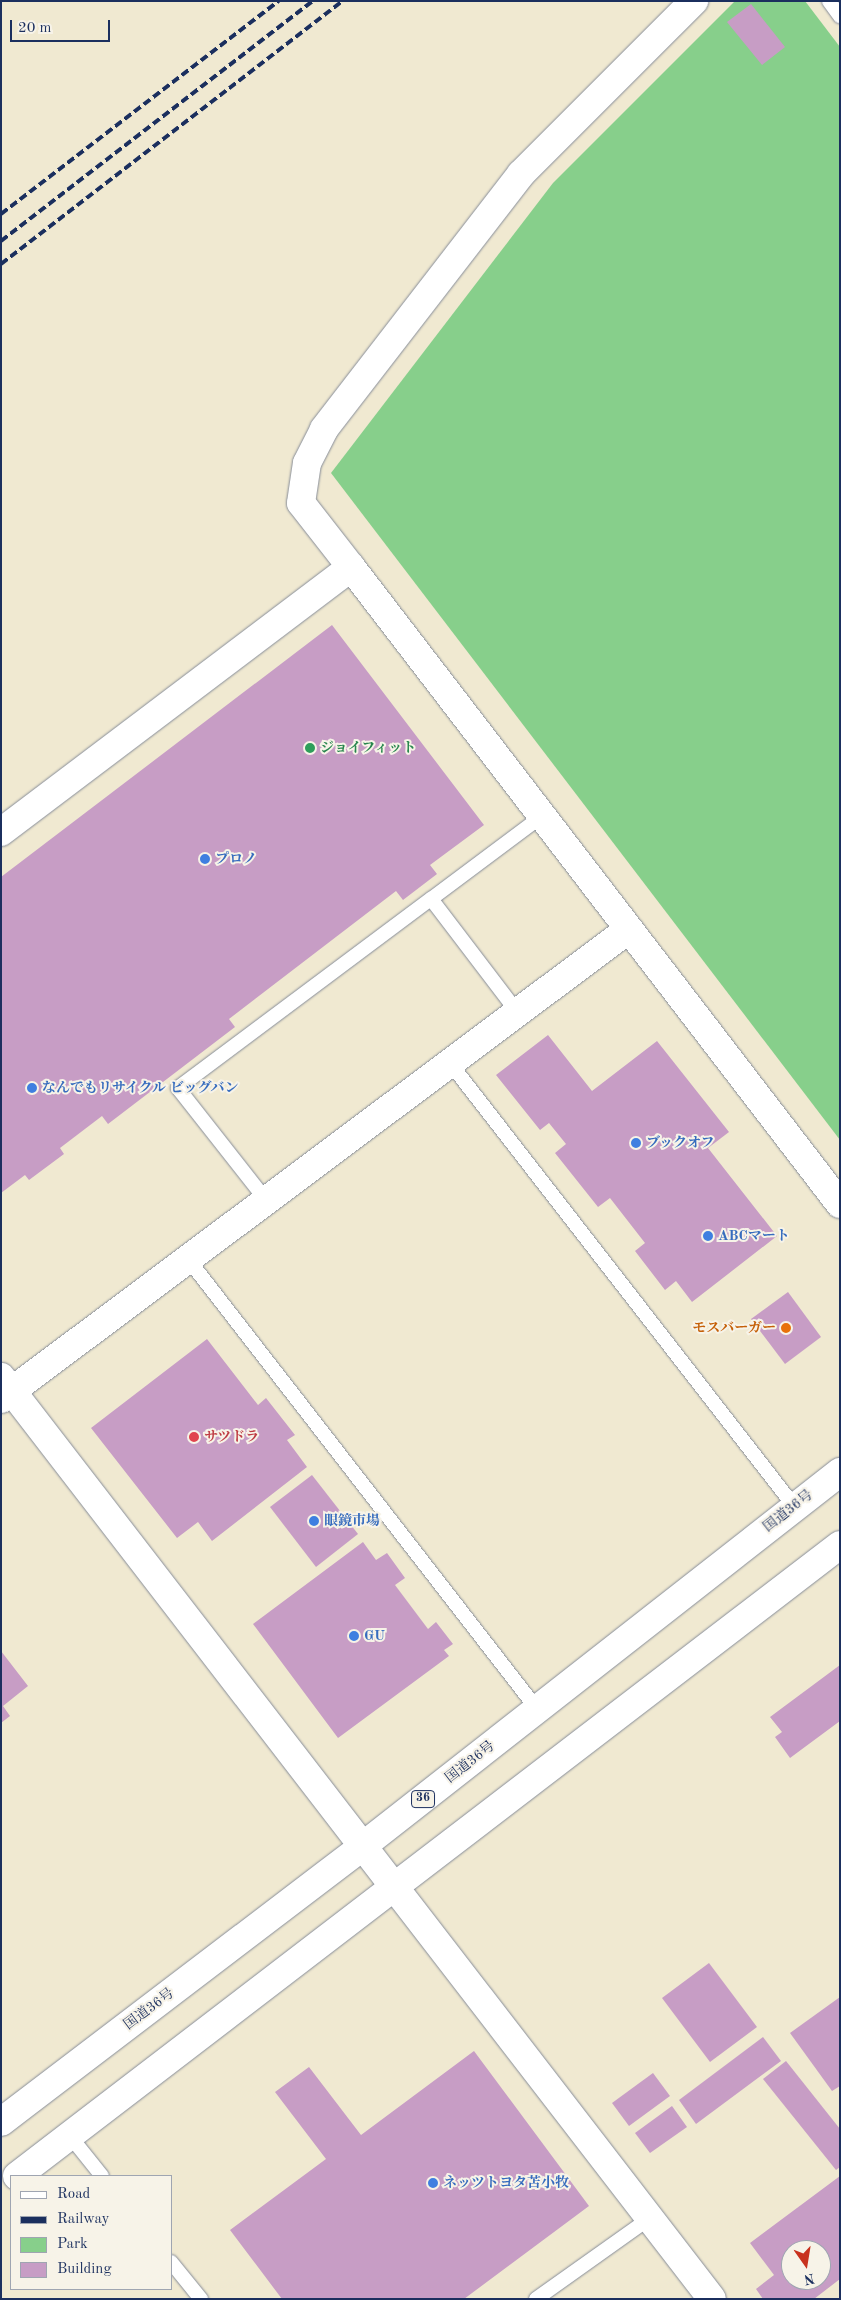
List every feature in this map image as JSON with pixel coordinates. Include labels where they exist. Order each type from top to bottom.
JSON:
[{"type":"main road","points":[[694,1],[522,174],[324,429],[307,463],[301,503],[840,1204]]},
{"type":"main road","points":[[1,832],[351,567]]},
{"type":"main road","points":[[629,929],[188,1259],[5,1389],[364,1845],[394,1887],[712,2299]]},
{"type":"main road","name":"国道36号","points":[[1,2122],[364,1845],[794,1506],[840,1472]]},
{"type":"main road","points":[[18,2175],[840,1544]]},
{"type":"lane","points":[[266,1200],[178,1088],[542,816]]},
{"type":"lane","points":[[431,899],[518,1013]]},
{"type":"lane","points":[[450,1062],[794,1506]]},
{"type":"lane","points":[[188,1259],[537,1709]]},
{"type":"lane","points":[[70,2136],[101,2175]]},
{"type":"lane","points":[[536,2299],[650,2218]]},
{"type":"lane","points":[[172,2263],[201,2299]]},
{"type":"green space","points":[[735,1],[805,1],[840,47],[840,1140],[331,473],[553,183]]},
{"type":"building","points":[[751,4],[785,47],[762,65],[727,22]]},
{"type":"building","points":[[332,625],[484,825],[430,865],[437,874],[403,900],[396,891],[229,1019],[235,1027],[108,1124],[102,1116],[60,1148],[64,1154],[29,1180],[25,1175],[1,1193],[1,877]]},
{"type":"building","points":[[548,1035],[592,1091],[657,1041],[729,1132],[708,1148],[777,1236],[692,1302],[676,1281],[665,1290],[635,1251],[645,1243],[610,1198],[598,1207],[555,1153],[566,1144],[549,1123],[540,1130],[496,1075]]},
{"type":"building","name":"モスバーガー","points":[[788,1292],[821,1337],[785,1364],[751,1319]]},
{"type":"building","name":"サツドラ","points":[[207,1339],[258,1405],[266,1398],[295,1435],[287,1440],[307,1467],[212,1541],[198,1522],[177,1538],[91,1428]]},
{"type":"building","name":"眼鏡市場","points":[[312,1475],[358,1534],[316,1567],[270,1507]]},
{"type":"building","name":"GU","points":[[363,1542],[376,1560],[387,1553],[405,1578],[395,1585],[428,1629],[436,1622],[453,1644],[444,1650],[449,1656],[338,1738],[253,1624]]},
{"type":"building","points":[[1,1651],[28,1686],[3,1706],[10,1716],[1,1723]]},
{"type":"building","points":[[840,1665],[840,1721],[790,1758],[775,1737],[782,1732],[770,1717]]},
{"type":"building","points":[[709,1963],[757,2027],[710,2062],[662,1998]]},
{"type":"building","points":[[840,1997],[840,2086],[832,2091],[790,2033]]},
{"type":"building","points":[[763,2037],[781,2061],[696,2124],[679,2100]]},
{"type":"building","name":"ネッツトヨタ苫小牧","points":[[474,2051],[589,2206],[464,2299],[282,2299],[230,2230],[326,2159],[275,2092],[309,2067],[361,2135]]},
{"type":"building","points":[[786,2061],[840,2129],[840,2167],[836,2170],[763,2079]]},
{"type":"building","points":[[653,2073],[670,2096],[629,2126],[612,2103]]},
{"type":"building","points":[[672,2106],[687,2127],[650,2153],[635,2133]]},
{"type":"building","points":[[840,2176],[840,2279],[831,2286],[831,2240],[781,2240],[781,2290],[826,2290],[814,2299],[763,2299],[756,2289],[774,2275],[750,2243]]},
{"type":"railway","points":[[1,214],[279,1]]},
{"type":"railway","points":[[1,241],[313,1]]},
{"type":"railway","points":[[1,264],[343,1]]},
{"type":"place","name":"ジョイフィット","points":[[310,748]]},
{"type":"place","name":"プロノ","points":[[205,859]]},
{"type":"place","name":"なんでもリサイクル ビッグバン","points":[[32,1088]]},
{"type":"place","name":"ブックオフ","points":[[636,1143]]},
{"type":"place","name":"ABCマート","points":[[708,1236]]},
{"type":"place","name":"モスバーガー","points":[[786,1328]]},
{"type":"place","name":"サツドラ","points":[[194,1437]]},
{"type":"place","name":"眼鏡市場","points":[[314,1521]]},
{"type":"place","name":"GU","points":[[354,1636]]},
{"type":"place","name":"ネッツトヨタ苫小牧","points":[[433,2183]]}]
